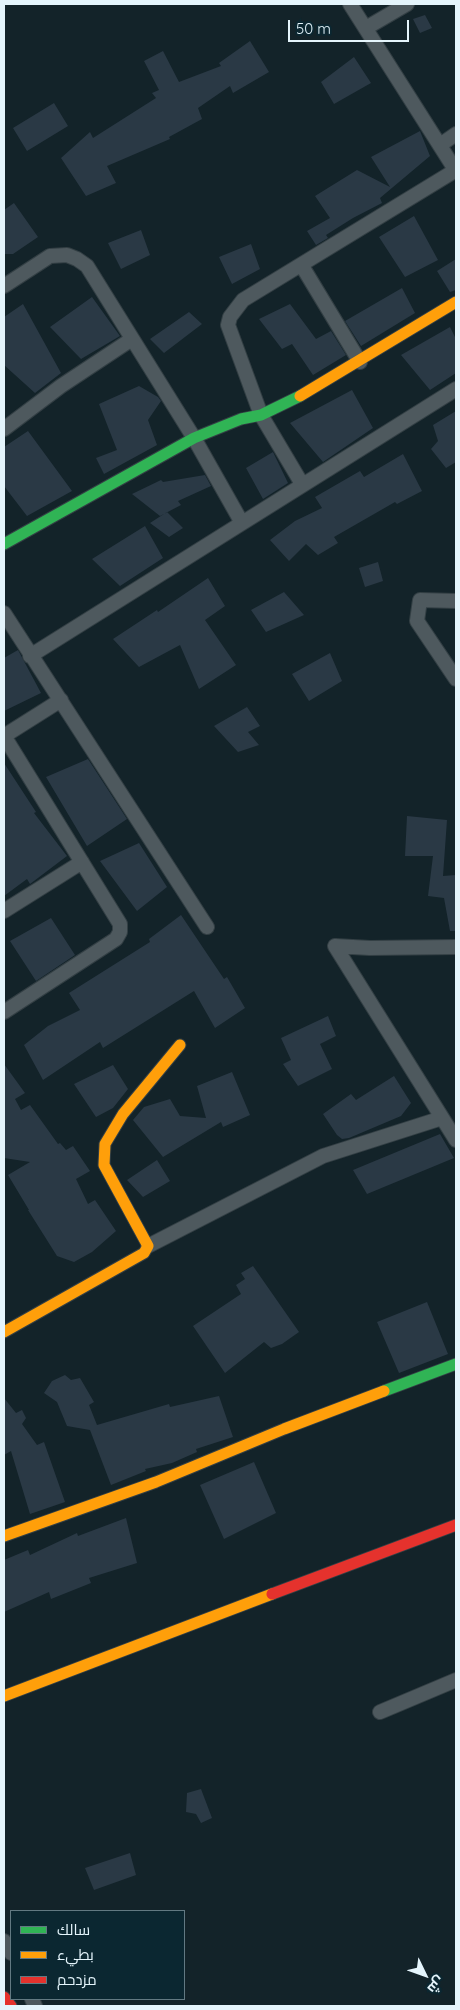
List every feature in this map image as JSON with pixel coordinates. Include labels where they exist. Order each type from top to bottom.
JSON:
[{"type":"main road","points":[[4,544],[194,438],[241,418],[261,415],[314,389],[456,302]]},
{"type":"main road","points":[[4,1332],[144,1253],[148,1246],[104,1165],[105,1144],[123,1114],[180,1045]]},
{"type":"main road","points":[[4,1536],[156,1482],[284,1429],[456,1364]]},
{"type":"main road","points":[[4,1696],[456,1525]]},
{"type":"main road","points":[[4,1997],[11,2006]]},
{"type":"street","points":[[302,484],[261,415],[228,326],[230,317],[243,300],[456,171],[350,4]]},
{"type":"street","points":[[366,28],[407,4]]},
{"type":"street","points":[[440,145],[456,134]]},
{"type":"street","points":[[4,286],[50,256],[67,255],[87,266],[194,438],[242,523]]},
{"type":"street","points":[[302,266],[360,362]]},
{"type":"street","points":[[4,429],[61,386],[132,339]]},
{"type":"street","points":[[30,656],[456,389]]},
{"type":"street","points":[[456,601],[420,600],[417,621],[456,679]]},
{"type":"street","points":[[4,613],[207,928]]},
{"type":"street","points":[[4,1012],[116,939],[120,932],[120,924],[4,736],[61,700]]},
{"type":"street","points":[[4,911],[82,862]]},
{"type":"street","points":[[456,947],[370,948],[335,946],[456,1140]]},
{"type":"street","points":[[148,1246],[323,1156],[442,1118]]},
{"type":"street","points":[[380,1712],[456,1680]]},
{"type":"building","points":[[425,15],[432,28],[420,33],[413,19]]},
{"type":"building","points":[[250,41],[269,72],[233,93],[230,86],[198,108],[202,119],[169,137],[170,139],[107,166],[116,183],[86,196],[61,158],[90,132],[93,138],[156,98],[152,93],[159,90],[144,61],[163,51],[179,82],[221,66],[219,63]]},
{"type":"building","points":[[354,57],[371,83],[334,104],[321,82]]},
{"type":"building","points":[[54,103],[68,126],[27,151],[13,128]]},
{"type":"building","points":[[420,131],[430,156],[380,198],[382,203],[326,235],[328,238],[316,245],[307,231],[330,218],[315,196],[357,170],[390,187],[371,157]]},
{"type":"building","points":[[14,203],[38,237],[13,254],[4,254],[4,210]]},
{"type":"building","points":[[414,216],[438,260],[405,277],[379,237]]},
{"type":"building","points":[[141,230],[150,255],[121,269],[108,243]]},
{"type":"building","points":[[251,244],[260,269],[232,284],[219,257]]},
{"type":"building","points":[[456,259],[456,290],[450,292],[437,271]]},
{"type":"building","points":[[402,288],[415,313],[361,346],[345,321]]},
{"type":"building","points":[[92,297],[120,336],[81,359],[50,327]]},
{"type":"building","points":[[23,304],[61,373],[35,393],[4,365],[4,317]]},
{"type":"building","points":[[290,304],[316,339],[331,331],[346,355],[313,375],[292,344],[282,349],[259,319]]},
{"type":"building","points":[[189,312],[202,324],[164,353],[150,339]]},
{"type":"building","points":[[450,327],[456,339],[456,373],[430,390],[401,355]]},
{"type":"building","points":[[139,386],[158,397],[161,401],[148,420],[157,445],[104,474],[96,458],[117,450],[99,404]]},
{"type":"building","points":[[352,390],[373,428],[323,462],[290,423]]},
{"type":"building","points":[[456,411],[456,462],[446,468],[431,449],[438,441],[433,425]]},
{"type":"building","points":[[28,431],[72,491],[27,516],[4,486],[4,447]]},
{"type":"building","points":[[273,452],[288,483],[263,499],[246,468]]},
{"type":"building","points":[[403,454],[422,491],[397,504],[395,502],[334,537],[338,543],[318,555],[306,544],[289,561],[270,540],[295,521],[322,508],[315,497],[360,471],[364,477]]},
{"type":"building","points":[[205,475],[211,486],[178,501],[181,505],[160,516],[132,494],[161,480],[163,482]]},
{"type":"building","points":[[167,512],[183,528],[169,537],[150,523]]},
{"type":"building","points":[[145,526],[163,558],[120,586],[92,559]]},
{"type":"building","points":[[378,562],[383,581],[365,587],[359,568]]},
{"type":"building","points":[[208,578],[225,606],[205,620],[236,665],[199,689],[180,645],[139,667],[113,639],[157,610],[158,612]]},
{"type":"building","points":[[284,592],[304,615],[266,632],[251,610]]},
{"type":"building","points":[[18,650],[41,693],[4,711],[4,658]]},
{"type":"building","points":[[330,653],[342,681],[309,701],[292,674]]},
{"type":"building","points":[[247,707],[260,726],[248,732],[259,745],[238,752],[214,726]]},
{"type":"building","points":[[88,759],[127,819],[87,846],[46,777]]},
{"type":"building","points":[[4,763],[36,812],[34,813],[67,856],[30,884],[27,879],[4,896]]},
{"type":"building","points":[[407,816],[447,820],[443,876],[456,875],[456,931],[450,931],[444,898],[428,896],[433,856],[405,856]]},
{"type":"building","points":[[139,843],[167,887],[137,911],[100,861]]},
{"type":"building","points":[[181,915],[224,979],[227,977],[245,1008],[215,1028],[194,991],[103,1048],[100,1042],[43,1080],[24,1045],[48,1026],[80,1010],[69,993],[150,942],[149,939]]},
{"type":"building","points":[[51,918],[75,955],[36,981],[10,941]]},
{"type":"building","points":[[328,1016],[336,1036],[320,1044],[332,1069],[298,1086],[283,1064],[291,1060],[281,1038]]},
{"type":"building","points":[[4,1064],[25,1093],[15,1099],[21,1110],[30,1105],[58,1144],[60,1143],[66,1150],[73,1146],[90,1171],[76,1179],[88,1204],[95,1200],[116,1231],[92,1252],[74,1262],[57,1256],[8,1175],[30,1162],[4,1158]]},
{"type":"building","points":[[113,1065],[128,1089],[113,1108],[96,1117],[74,1084]]},
{"type":"building","points":[[232,1072],[250,1115],[223,1127],[221,1122],[163,1157],[133,1120],[144,1107],[170,1099],[180,1116],[206,1118],[197,1086]]},
{"type":"building","points":[[394,1076],[411,1103],[401,1116],[349,1138],[342,1139],[337,1135],[323,1114],[351,1094],[356,1100]]},
{"type":"building","points":[[440,1134],[454,1158],[367,1194],[353,1170]]},
{"type":"building","points":[[157,1160],[170,1181],[143,1197],[127,1180]]},
{"type":"building","points":[[253,1266],[299,1332],[282,1344],[271,1348],[264,1342],[225,1373],[193,1326],[241,1294],[236,1285],[245,1279],[241,1273]]},
{"type":"building","points":[[427,1302],[448,1354],[399,1373],[377,1322]]},
{"type":"building","points":[[65,1375],[71,1380],[80,1378],[94,1402],[89,1405],[97,1425],[169,1404],[170,1407],[219,1396],[233,1437],[196,1449],[197,1452],[172,1463],[145,1469],[146,1471],[111,1485],[90,1430],[67,1426],[57,1402],[44,1393],[52,1381]]},
{"type":"building","points":[[4,1398],[16,1413],[22,1410],[26,1418],[22,1424],[37,1445],[44,1442],[65,1502],[30,1514],[11,1451],[4,1455]]},
{"type":"building","points":[[254,1462],[276,1513],[224,1539],[200,1485]]},
{"type":"building","points":[[126,1518],[137,1563],[89,1578],[91,1583],[51,1599],[49,1592],[4,1612],[4,1560],[28,1550],[30,1555],[77,1533],[78,1536]]},
{"type":"building","points":[[201,1789],[212,1818],[201,1823],[196,1814],[186,1812],[187,1793]]},
{"type":"building","points":[[130,1853],[136,1875],[94,1890],[85,1868]]},
{"type":"traffic: fast","points":[[4,544],[194,438],[241,419],[261,415],[300,396]]},
{"type":"traffic: fast","points":[[384,1391],[456,1364]]},
{"type":"traffic: slow","points":[[300,396],[456,302]]},
{"type":"traffic: slow","points":[[4,1332],[144,1253],[148,1246],[104,1165],[105,1144],[123,1114],[180,1045]]},
{"type":"traffic: slow","points":[[4,1536],[156,1482],[284,1429],[384,1391]]},
{"type":"traffic: slow","points":[[4,1696],[272,1594]]},
{"type":"traffic: jam","points":[[272,1594],[456,1525]]},
{"type":"traffic: jam","points":[[4,1997],[11,2006]]}]
